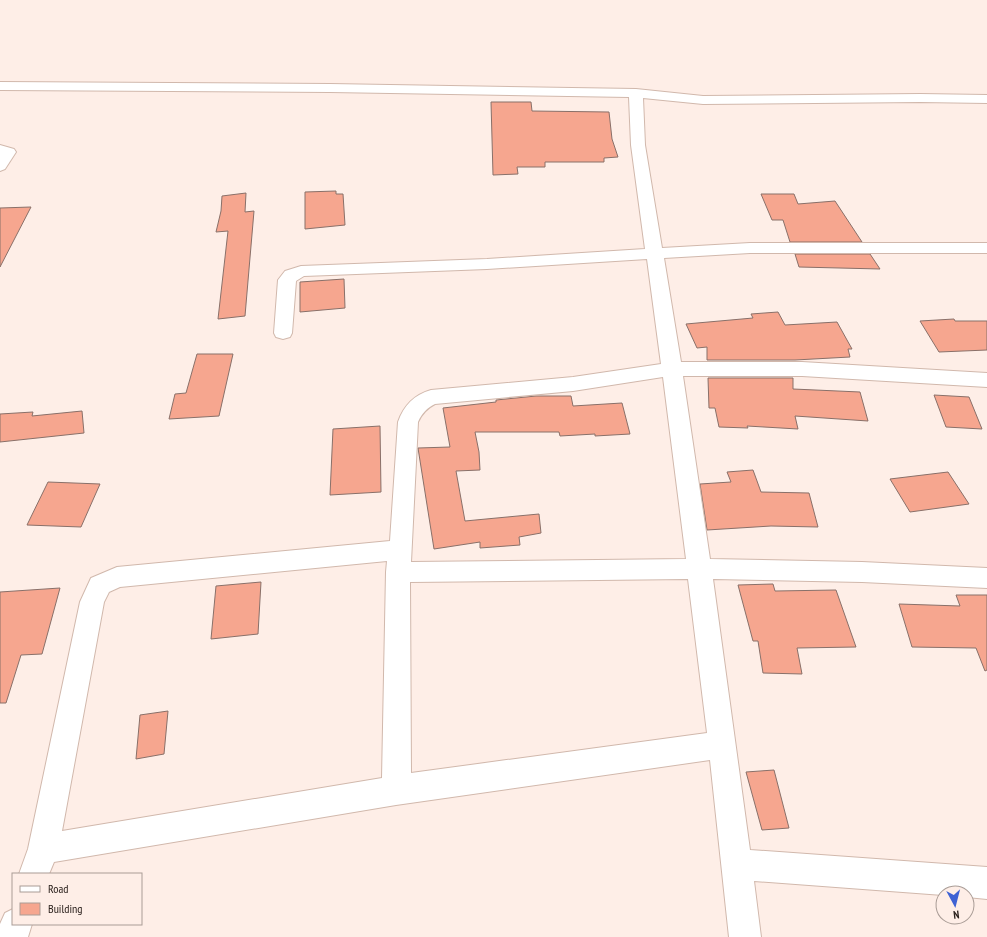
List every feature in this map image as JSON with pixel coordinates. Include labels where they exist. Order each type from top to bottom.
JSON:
[{"type":"street","points":[[0,86],[330,88],[636,93],[703,100],[920,98],[987,99]]},
{"type":"street","points":[[636,93],[638,145],[672,369],[722,745],[745,937]]},
{"type":"street","points":[[0,149],[9,152],[0,166]]},
{"type":"street","points":[[282,333],[287,280],[291,275],[297,272],[750,248],[987,248]]},
{"type":"street","points":[[396,790],[400,561],[408,422],[410,415],[422,401],[431,397],[443,395],[573,384],[672,369],[802,369],[987,380]]},
{"type":"street","points":[[722,745],[396,790],[38,862],[92,602],[100,585],[117,577],[400,561],[862,572],[987,578]]},
{"type":"street","points":[[736,864],[987,883]]},
{"type":"street","points":[[12,937],[16,925]]},
{"type":"building","points":[[491,102],[531,102],[532,111],[609,112],[612,139],[618,157],[604,158],[604,162],[545,162],[545,167],[517,167],[518,174],[493,175]]},
{"type":"building","points":[[336,191],[336,194],[343,194],[345,225],[305,229],[305,192]]},
{"type":"building","points":[[246,193],[245,212],[254,211],[245,316],[218,319],[228,231],[216,232],[221,211],[222,196]]},
{"type":"building","points":[[761,194],[794,194],[798,204],[835,201],[862,242],[790,242],[783,220],[772,220]]},
{"type":"building","points":[[31,207],[0,267],[0,208]]},
{"type":"building","points":[[795,254],[870,254],[880,269],[799,267]]},
{"type":"building","points":[[344,279],[345,308],[300,312],[300,282]]},
{"type":"building","points":[[778,312],[785,325],[837,322],[852,349],[848,349],[850,357],[795,360],[707,360],[707,347],[697,348],[686,324],[753,318],[751,314]]},
{"type":"building","points":[[954,319],[955,321],[987,321],[987,350],[939,352],[920,321]]},
{"type":"building","points":[[197,354],[233,354],[219,416],[169,419],[175,394],[186,393]]},
{"type":"building","points":[[708,378],[793,378],[793,389],[860,392],[868,421],[795,416],[798,429],[747,426],[748,428],[719,427],[715,408],[709,408]]},
{"type":"building","points":[[934,395],[969,397],[982,429],[946,427]]},
{"type":"building","points":[[536,396],[571,396],[573,406],[622,403],[630,434],[560,436],[559,432],[475,432],[479,452],[480,470],[456,471],[465,521],[539,514],[541,533],[519,537],[520,545],[480,548],[480,542],[434,549],[418,448],[450,447],[443,408]]},
{"type":"building","points":[[82,411],[84,433],[0,442],[0,414],[33,412],[32,416]]},
{"type":"building","points":[[380,426],[381,492],[330,495],[333,429]]},
{"type":"building","points":[[753,470],[761,492],[809,493],[818,527],[771,526],[707,530],[700,484],[731,482],[727,472]]},
{"type":"building","points":[[948,472],[969,504],[910,512],[890,479]]},
{"type":"building","points":[[48,482],[100,484],[81,527],[27,525]]},
{"type":"building","points":[[261,582],[258,634],[211,639],[216,586]]},
{"type":"building","points":[[773,584],[775,591],[836,590],[856,647],[797,648],[802,674],[763,673],[758,641],[753,641],[738,585]]},
{"type":"building","points":[[60,588],[42,654],[21,655],[6,703],[0,703],[0,592]]},
{"type":"building","points":[[956,595],[987,595],[987,670],[985,671],[976,648],[912,647],[899,604],[960,606]]},
{"type":"building","points":[[168,711],[164,754],[136,759],[140,715]]},
{"type":"building","points":[[774,770],[789,828],[762,830],[746,772]]}]
